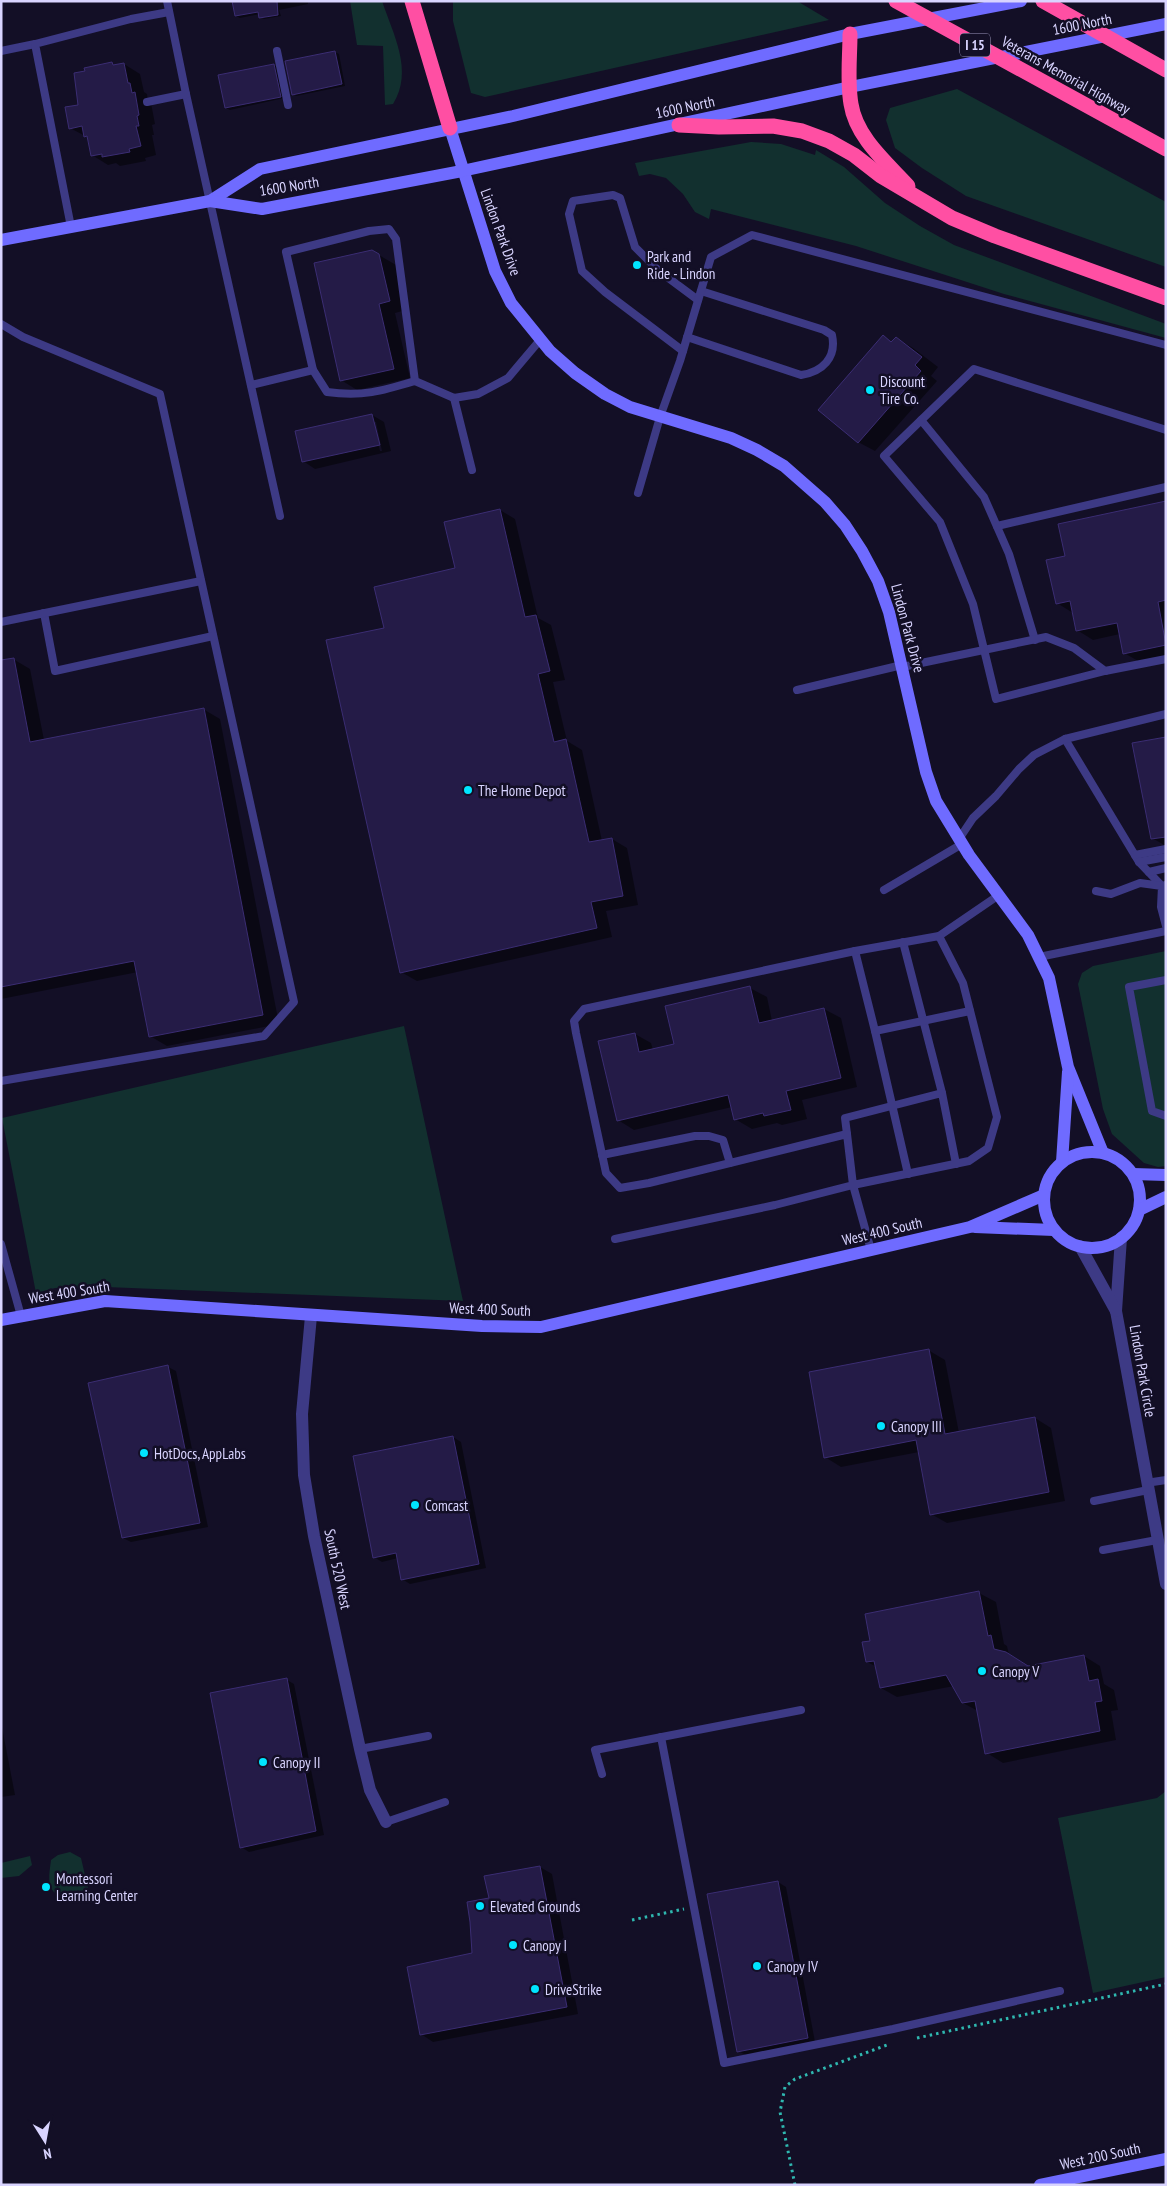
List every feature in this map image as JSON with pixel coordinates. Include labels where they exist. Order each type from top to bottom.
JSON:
[{"type":"highway","points":[[412,1],[450,128]]},
{"type":"highway","name":"Veterans Memorial Highway","points":[[896,1],[1166,150]]},
{"type":"highway","points":[[1043,1],[1162,68]]},
{"type":"highway","points":[[850,34],[851,105],[858,126],[873,148],[917,196]]},
{"type":"highway","points":[[679,125],[719,127],[773,126],[802,132],[829,141],[854,155],[882,176],[952,218],[995,236],[1166,298]]},
{"type":"street","name":"1600 North","points":[[210,201],[260,169],[523,113],[850,34],[1021,1]]},
{"type":"street","name":"1600 North","points":[[1,240],[210,201],[262,209],[462,171],[850,87],[1166,24]]},
{"type":"street","name":"Lindon Park Drive","points":[[450,128],[495,271],[512,302],[540,340],[575,373],[605,394],[630,407],[660,417],[709,429],[757,450],[784,466],[825,502],[845,525],[858,544],[878,581],[889,612],[926,772],[936,801],[961,842],[1028,935],[1039,956],[1049,978],[1068,1066],[1103,1153]]},
{"type":"street","name":"Lindon Park Drive","points":[[1062,1162],[1068,1066]]},
{"type":"street","points":[[1086,1152],[1103,1153],[1121,1161],[1132,1174],[1140,1193],[1139,1210],[1132,1226],[1121,1238],[1113,1243],[1097,1248],[1080,1246],[1066,1241],[1054,1230],[1045,1211],[1044,1195],[1051,1174],[1062,1162],[1086,1152]]},
{"type":"street","points":[[1132,1174],[1166,1175]]},
{"type":"street","name":"West 400 South","points":[[1,1320],[105,1301],[506,1328],[541,1327],[970,1227],[1044,1195]]},
{"type":"street","points":[[1139,1210],[1166,1197]]},
{"type":"street","name":"West 400 South","points":[[970,1227],[1054,1230]]},
{"type":"street","points":[[1116,1311],[1121,1238]]},
{"type":"street","points":[[1080,1246],[1116,1311]]},
{"type":"street","name":"Lindon Park Circle","points":[[1116,1311],[1166,1584]]},
{"type":"street","name":"South 520 West","points":[[311,1316],[302,1414],[304,1475],[314,1536],[360,1749],[370,1790],[386,1822]]},
{"type":"street","name":"West 200 South","points":[[1040,2185],[1166,2159]]},
{"type":"lane","points":[[167,1],[280,516]]},
{"type":"lane","points":[[1,51],[131,19],[169,12]]},
{"type":"lane","points":[[35,44],[71,227]]},
{"type":"lane","points":[[277,51],[288,105]]},
{"type":"lane","points":[[147,102],[186,94]]},
{"type":"lane","points":[[683,352],[605,292],[582,270],[569,214],[572,201],[613,195],[620,198],[636,246],[659,271],[698,300]]},
{"type":"lane","points":[[415,381],[396,239],[389,229],[369,231],[286,252],[313,370],[327,392],[351,395],[380,392],[415,381],[454,398],[478,394],[508,378],[540,340]]},
{"type":"lane","points":[[638,493],[711,257],[752,235],[1166,345]]},
{"type":"lane","points":[[687,337],[801,375],[817,372],[829,360],[834,349],[832,336],[824,330],[701,291]]},
{"type":"lane","points":[[1,324],[23,336],[160,394],[294,1002],[264,1036],[1,1081]]},
{"type":"lane","points":[[1166,430],[974,369],[884,456],[940,522],[974,604],[996,699],[1105,670],[1166,659]]},
{"type":"lane","points":[[251,385],[313,370]]},
{"type":"lane","points":[[454,398],[472,470]]},
{"type":"lane","points":[[921,420],[984,497],[1009,554],[1035,640]]},
{"type":"lane","points":[[997,526],[1166,487]]},
{"type":"lane","points":[[1,622],[201,581]]},
{"type":"lane","points":[[44,614],[55,671],[213,636]]},
{"type":"lane","points":[[797,690],[902,666],[1046,638],[1074,648],[1105,670]]},
{"type":"lane","points":[[884,890],[961,842],[973,818],[1034,755],[1065,739],[1166,714]]},
{"type":"lane","points":[[1065,739],[1137,859],[1164,886]]},
{"type":"lane","points":[[1137,859],[1166,848]]},
{"type":"lane","points":[[1137,859],[1166,857]]},
{"type":"lane","points":[[1148,872],[1166,868]]},
{"type":"lane","points":[[1096,891],[1111,894],[1140,883],[1164,886]]},
{"type":"lane","points":[[1164,886],[1161,907],[1166,926]]},
{"type":"lane","points":[[847,1134],[649,1183],[620,1188],[606,1173],[574,1021],[584,1008],[855,951],[939,936],[999,895]]},
{"type":"lane","points":[[1039,956],[1166,931]]},
{"type":"lane","points":[[615,1239],[853,1185],[969,1161],[988,1148],[997,1117],[963,983],[939,936]]},
{"type":"lane","points":[[903,942],[942,1093],[956,1164]]},
{"type":"lane","points":[[855,951],[908,1174]]},
{"type":"lane","points":[[1166,980],[1129,987],[1152,1111],[1166,1116]]},
{"type":"lane","points":[[875,1032],[970,1011]]},
{"type":"lane","points":[[871,1250],[853,1185],[845,1118],[942,1093]]},
{"type":"lane","points":[[602,1155],[695,1136],[709,1136],[723,1140],[730,1163]]},
{"type":"lane","points":[[1,1244],[22,1316]]},
{"type":"lane","points":[[1094,1501],[1166,1480]]},
{"type":"lane","points":[[1103,1550],[1157,1540]]},
{"type":"lane","points":[[602,1774],[596,1750],[802,1710]]},
{"type":"lane","points":[[360,1749],[428,1736]]},
{"type":"lane","points":[[661,1737],[724,2063],[893,2029],[1060,1991]]},
{"type":"lane","points":[[386,1822],[445,1802]]},
{"type":"path","points":[[632,1920],[694,1907]]},
{"type":"path","points":[[914,2039],[1166,1984]]},
{"type":"path","points":[[795,2185],[780,2112],[785,2087],[795,2079],[894,2043]]},
{"type":"green space","points":[[350,1],[382,1],[396,39],[402,66],[402,79],[393,104],[385,105],[383,46],[357,45]]},
{"type":"green space","points":[[453,1],[797,1],[829,20],[485,97],[471,93],[453,21]]},
{"type":"green space","points":[[957,89],[1166,202],[1166,267],[966,196],[895,148],[886,120],[890,108]]},
{"type":"green space","points":[[751,142],[781,144],[815,155],[816,150],[844,167],[885,203],[954,245],[1166,324],[1166,338],[1004,294],[856,246],[711,209],[709,219],[695,212],[683,194],[666,178],[650,174],[639,176],[635,163]]},
{"type":"green space","points":[[1166,951],[1166,1166],[1158,1167],[1144,1163],[1112,1134],[1103,1109],[1078,984],[1082,973],[1093,966]]},
{"type":"green space","points":[[404,1026],[463,1301],[106,1287],[55,1288],[36,1293],[2,1118]]},
{"type":"green space","points":[[1166,1791],[1166,1977],[1093,1993],[1058,1818],[1157,1798]]},
{"type":"green space","points":[[70,1852],[81,1858],[88,1888],[77,1892],[55,1893],[50,1886],[51,1860],[58,1855]]},
{"type":"green space","points":[[30,1856],[32,1865],[19,1876],[1,1878],[1,1863]]},
{"type":"building","points":[[232,1],[277,1],[278,15],[259,18],[258,12],[235,16]]},
{"type":"building","points":[[335,51],[342,84],[292,95],[285,61]]},
{"type":"building","points":[[112,62],[113,65],[124,63],[128,83],[130,83],[132,93],[135,92],[139,115],[137,116],[139,126],[136,126],[141,146],[129,149],[130,152],[102,157],[102,154],[91,156],[87,136],[84,137],[82,126],[69,129],[65,107],[78,105],[74,73],[85,71],[84,68]]},
{"type":"building","points":[[274,64],[281,97],[225,108],[218,75]]},
{"type":"building","points":[[372,250],[379,254],[390,301],[379,304],[394,369],[340,381],[314,263]]},
{"type":"building","name":"Discount Tire Co.","points":[[883,335],[891,342],[896,337],[922,357],[915,365],[921,371],[858,443],[818,410]]},
{"type":"building","points":[[372,414],[380,445],[302,462],[295,431]]},
{"type":"building","points":[[1166,501],[1166,600],[1158,602],[1166,645],[1123,654],[1117,623],[1076,631],[1070,601],[1056,604],[1046,560],[1065,556],[1058,524]]},
{"type":"building","name":"The Home Depot","points":[[500,509],[525,617],[536,615],[550,671],[538,674],[554,742],[566,739],[589,842],[612,838],[623,896],[591,902],[597,928],[400,973],[326,640],[384,628],[374,587],[455,568],[444,522]]},
{"type":"building","points":[[14,658],[30,742],[204,708],[263,1015],[149,1037],[134,961],[1,987],[1,660]]},
{"type":"building","points":[[1166,737],[1166,837],[1151,839],[1132,743]]},
{"type":"building","points":[[750,986],[759,1023],[824,1008],[841,1078],[786,1091],[791,1110],[764,1116],[763,1113],[734,1120],[728,1095],[617,1121],[598,1041],[635,1033],[639,1052],[674,1044],[665,1006]]},
{"type":"building","name":"Canopy III","points":[[929,1349],[945,1434],[1035,1417],[1049,1492],[930,1515],[916,1440],[824,1458],[809,1372]]},
{"type":"building","name":"HotDocs, AppLabs","points":[[168,1365],[200,1523],[122,1538],[88,1383]]},
{"type":"building","name":"Comcast","points":[[453,1436],[479,1564],[401,1580],[396,1553],[373,1558],[353,1456]]},
{"type":"building","name":"Canopy V","points":[[979,1591],[988,1636],[991,1635],[994,1649],[1006,1652],[1028,1666],[1084,1655],[1089,1681],[1098,1679],[1102,1701],[1095,1702],[1100,1731],[985,1754],[975,1701],[962,1703],[946,1675],[880,1688],[874,1661],[866,1662],[862,1642],[870,1641],[865,1614]]},
{"type":"building","name":"Canopy II","points":[[287,1678],[316,1831],[240,1848],[210,1693]]},
{"type":"building","name":"Canopy I","points":[[540,1866],[567,2007],[420,2035],[407,1967],[472,1953],[467,1902],[489,1898],[484,1876]]},
{"type":"building","name":"Canopy IV","points":[[778,1881],[808,2038],[737,2052],[707,1894]]},
{"type":"place","name":"Park and Ride - Lindon","points":[[637,265]]},
{"type":"place","name":"Discount Tire Co.","points":[[870,390]]},
{"type":"place","name":"The Home Depot","points":[[468,790]]},
{"type":"place","name":"Canopy III","points":[[881,1426]]},
{"type":"place","name":"HotDocs, AppLabs","points":[[144,1453]]},
{"type":"place","name":"Comcast","points":[[415,1505]]},
{"type":"place","name":"Canopy V","points":[[982,1671]]},
{"type":"place","name":"Canopy II","points":[[263,1762]]},
{"type":"place","name":"Montessori Learning Center","points":[[46,1887]]},
{"type":"place","name":"Elevated Grounds","points":[[480,1906]]},
{"type":"place","name":"Canopy I","points":[[513,1945]]},
{"type":"place","name":"Canopy IV","points":[[757,1966]]},
{"type":"place","name":"DriveStrike","points":[[535,1989]]}]
